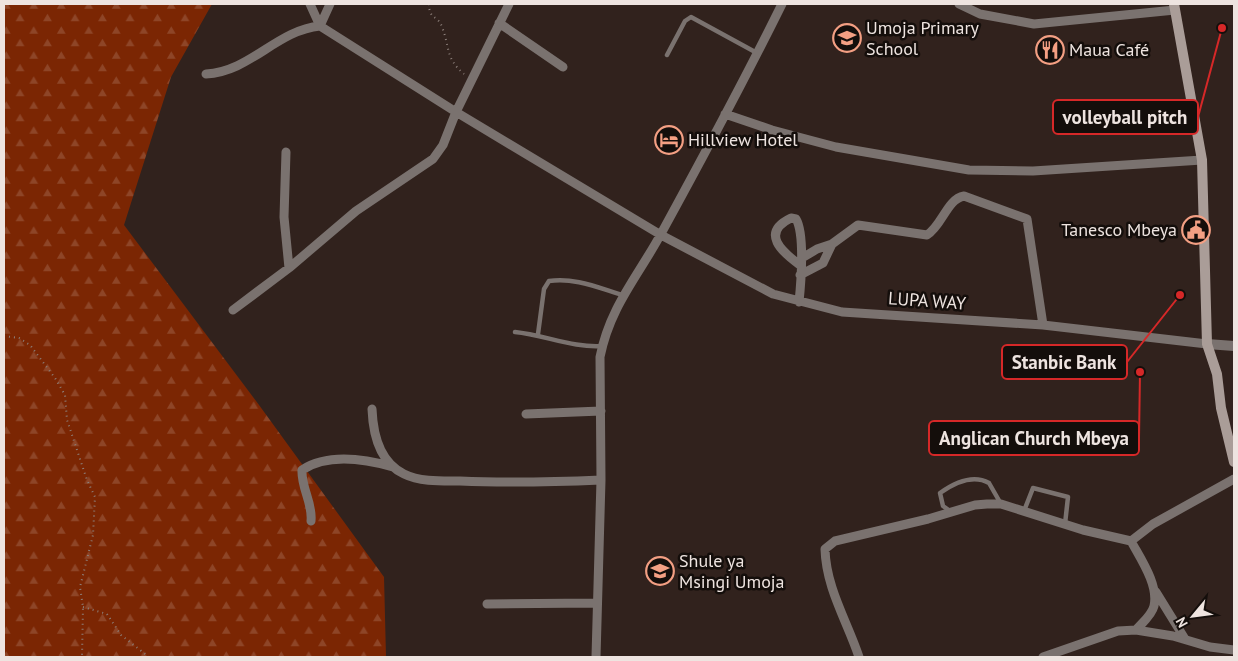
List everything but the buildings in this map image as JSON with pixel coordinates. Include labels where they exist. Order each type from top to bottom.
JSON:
[{"type":"main road","points":[[1174,7],[1202,160],[1207,344],[1217,374],[1222,408],[1234,462]]},
{"type":"street","points":[[310,4],[320,26]]},
{"type":"street","points":[[320,26],[330,4]]},
{"type":"street","points":[[234,310],[289,268],[356,211],[433,158],[443,145],[456,112],[509,4]]},
{"type":"street","points":[[596,657],[596,603],[601,480],[602,346],[623,295],[661,235],[782,4]]},
{"type":"street","points":[[959,4],[980,14],[1034,24],[1174,7]]},
{"type":"street","points":[[500,22],[563,67]]},
{"type":"street","points":[[206,74],[218,74],[232,69],[300,29],[320,26]]},
{"type":"street","name":"LUPA WAY","points":[[320,26],[456,112],[661,235],[772,294],[842,312],[1043,325],[1207,344]]},
{"type":"street","points":[[725,114],[772,130],[836,147],[969,170],[1033,171],[1202,160]]},
{"type":"street","points":[[286,152],[284,217],[289,268]]},
{"type":"street","points":[[799,302],[801,262],[817,249],[832,244],[858,225],[927,235],[935,230],[956,199],[964,196],[1025,216],[1028,224],[1043,325]]},
{"type":"street","points":[[800,275],[823,263],[832,244]]},
{"type":"street","points":[[1207,344],[1234,346]]},
{"type":"street","points":[[372,409],[372,428],[378,446],[395,468]]},
{"type":"street","points":[[526,414],[601,411]]},
{"type":"street","points":[[311,521],[310,507],[302,482],[302,470],[333,460],[371,460],[395,468],[414,478],[430,480],[529,483],[601,480]]},
{"type":"street","points":[[859,657],[836,602],[825,566],[825,549],[835,541],[975,505],[1001,504],[1065,524],[1131,540],[1153,524],[1234,479]]},
{"type":"street","points":[[1131,540],[1152,585],[1185,639]]},
{"type":"street","points":[[1136,630],[1154,606],[1152,585]]},
{"type":"street","points":[[487,604],[596,603]]},
{"type":"street","points":[[1043,657],[1118,631],[1136,630],[1185,639],[1210,647],[1234,650]]},
{"type":"lane","points":[[667,55],[686,21],[691,17],[758,53]]},
{"type":"lane","points":[[538,334],[544,289],[549,281],[559,280],[581,283],[623,295]]},
{"type":"lane","points":[[515,332],[538,334],[590,347],[602,346]]},
{"type":"lane","points":[[952,511],[943,506],[940,494],[962,482],[976,479],[988,483],[1001,504]]},
{"type":"lane","points":[[1024,511],[1033,488],[1068,498],[1065,524]]},
{"type":"path","points":[[429,4],[430,15],[443,28],[452,63],[472,80]]},
{"type":"path","points":[[4,336],[19,338],[30,345],[55,378],[65,395],[68,408],[67,420],[87,480],[95,496],[93,534],[80,587],[83,607],[82,657]]},
{"type":"path","points":[[83,607],[107,614],[117,631],[149,657]]},
{"type":"green space","points":[[4,4],[212,4],[171,77],[124,225],[259,405],[384,577],[386,657],[4,657]]},
{"type":"place","name":"volleyball pitch","points":[[1222,28]]},
{"type":"place","name":"Umoja Primary School","points":[[847,38]]},
{"type":"place","name":"Maua Café","points":[[1050,50]]},
{"type":"place","name":"Hillview Hotel","points":[[669,140]]},
{"type":"place","name":"Tanesco Mbeya","points":[[1196,230]]},
{"type":"place","name":"Stanbic Bank","points":[[1180,295]]},
{"type":"place","name":"Anglican Church Mbeya","points":[[1140,372]]},
{"type":"place","name":"Shule ya Msingi Umoja","points":[[660,571]]}]
